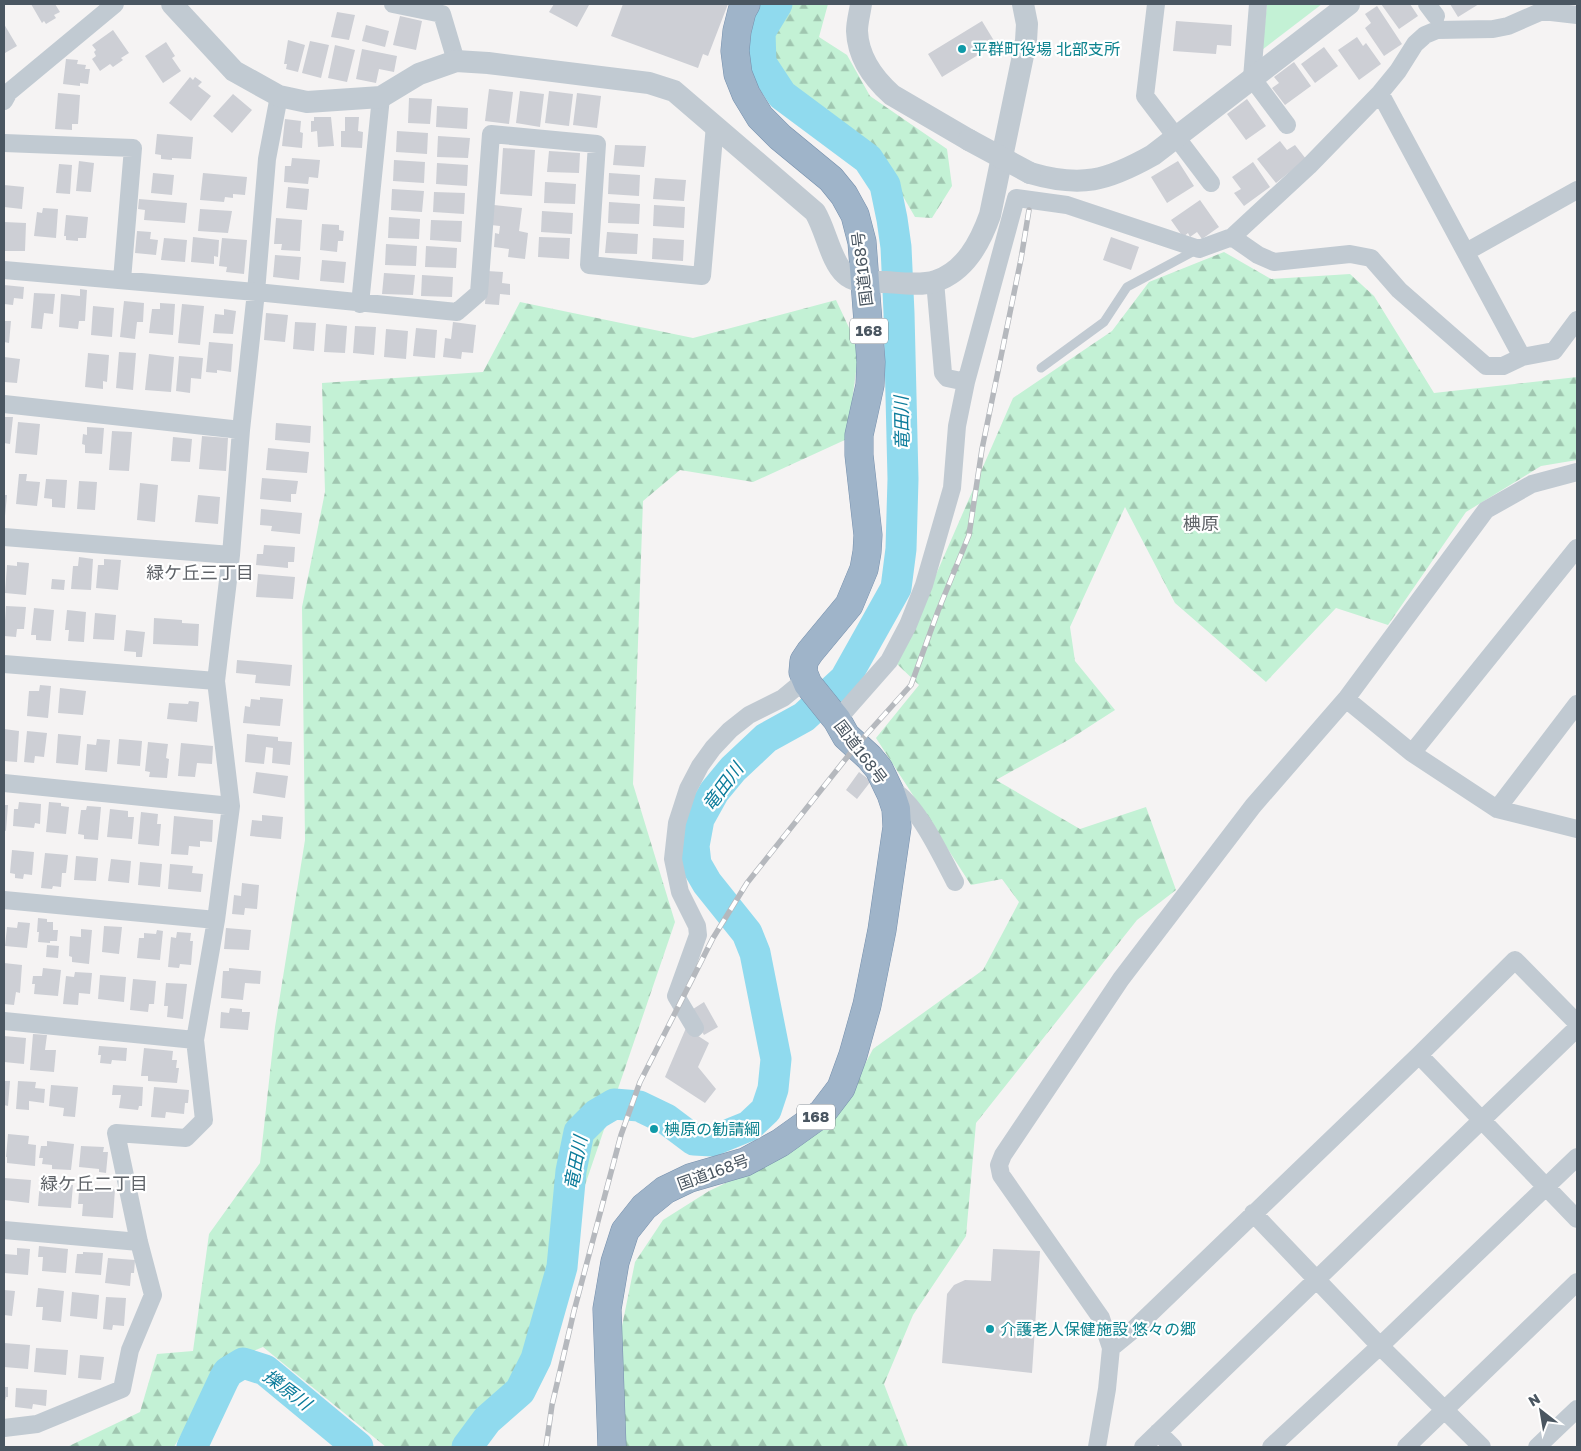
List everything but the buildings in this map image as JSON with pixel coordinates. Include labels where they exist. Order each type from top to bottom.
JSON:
[{"type":"highway","name":"国道168号","points":[[612,1447],[607,1309],[615,1262],[625,1231],[644,1207],[665,1190],[690,1178],[745,1162],[780,1143],[822,1113],[841,1088],[853,1055],[867,1005],[882,930],[897,826],[896,809],[879,769],[870,757],[846,736],[834,715],[807,682],[803,672],[804,661],[849,605],[864,569],[868,535],[859,455],[859,435],[870,384],[873,282],[855,216],[844,195],[831,179],[780,137],[760,117],[746,94],[738,74],[735,51],[737,31],[746,4]]},
{"type":"street","points":[[4,101],[9,92],[115,4]]},
{"type":"street","points":[[172,4],[234,72],[279,96],[307,102],[381,96],[419,74],[456,62],[488,63],[649,83],[674,91],[815,212],[822,223],[836,260],[845,274],[854,280],[873,282],[930,282],[951,273],[965,262],[976,248],[990,215],[1026,41],[1027,24],[1023,4]]},
{"type":"street","points":[[394,4],[442,9],[456,62]]},
{"type":"street","points":[[862,4],[858,31],[861,50],[873,75],[892,96],[1030,173],[1062,181],[1081,182],[1104,178],[1129,169],[1153,155],[1349,4]]},
{"type":"street","points":[[1156,4],[1145,96],[1212,183]]},
{"type":"street","points":[[1258,4],[1252,78],[1287,125]]},
{"type":"street","points":[[834,715],[889,661],[908,625],[924,585],[952,488],[957,426],[966,382],[1016,198],[1066,205],[1198,249],[1232,237],[1309,166],[1380,93],[1398,71],[1415,44],[1425,35],[1437,30],[1492,29],[1508,26],[1540,12],[1577,15]]},
{"type":"street","points":[[1380,93],[1522,357]]},
{"type":"street","points":[[4,1428],[36,1424],[122,1389],[130,1350],[153,1296],[138,1242],[116,1133],[186,1138],[204,1120],[195,1040],[216,920],[231,806],[216,681],[231,555],[241,430],[256,292],[266,159],[279,96]]},
{"type":"street","points":[[360,304],[381,96]]},
{"type":"street","points":[[4,270],[457,312],[478,294],[491,134],[597,144],[589,266],[702,276],[715,125]]},
{"type":"street","points":[[4,143],[133,148],[122,280]]},
{"type":"street","points":[[1466,252],[1577,190]]},
{"type":"street","points":[[1232,237],[1258,256],[1274,262],[1350,254],[1371,258],[1399,290],[1486,366],[1503,366],[1522,357],[1554,351],[1577,320]]},
{"type":"street","points":[[930,282],[944,373],[947,378],[966,382]]},
{"type":"street","points":[[4,404],[241,430]]},
{"type":"street","points":[[1097,1447],[1107,1389],[1110,1348],[1101,1318],[1001,1175],[999,1165],[1003,1155],[1121,979],[1253,806],[1346,699],[1486,510],[1532,484],[1577,472]]},
{"type":"street","points":[[4,537],[231,555]]},
{"type":"street","points":[[1412,753],[1577,548]]},
{"type":"street","points":[[4,664],[216,681]]},
{"type":"street","points":[[695,1028],[676,996],[698,935],[697,926],[680,892],[673,858],[677,823],[688,789],[700,766],[713,748],[730,730],[749,715],[783,698],[807,682]]},
{"type":"street","points":[[1346,699],[1412,753],[1498,809],[1577,829]]},
{"type":"street","points":[[1498,809],[1577,704]]},
{"type":"street","points":[[4,783],[231,806]]},
{"type":"street","points":[[891,794],[896,794],[908,804],[936,846],[955,882]]},
{"type":"street","points":[[4,900],[216,920]]},
{"type":"street","points":[[1110,1348],[1133,1330],[1515,960],[1577,1023]]},
{"type":"street","points":[[4,1021],[195,1040]]},
{"type":"street","points":[[1143,1447],[1577,1028]]},
{"type":"street","points":[[1419,1055],[1577,1219]]},
{"type":"street","points":[[1271,1447],[1380,1346],[1577,1157]]},
{"type":"street","points":[[1253,1213],[1380,1346],[1482,1447]]},
{"type":"street","points":[[4,1230],[138,1242]]},
{"type":"street","points":[[1406,1447],[1577,1282]]},
{"type":"street","points":[[1537,1447],[1577,1409]]},
{"type":"street","points":[[1158,1432],[1173,1447]]},
{"type":"lane","points":[[1041,368],[1104,322],[1127,287],[1198,249]]},
{"type":"green space","points":[[785,4],[828,4],[819,37],[847,55],[870,96],[947,149],[952,186],[932,218],[915,217],[878,153],[786,90],[768,60],[767,34]]},
{"type":"green space","points":[[1267,4],[1322,4],[1262,50]]},
{"type":"green space","points":[[1224,252],[1271,279],[1350,274],[1374,296],[1434,393],[1577,377],[1577,460],[1541,466],[1466,512],[1388,625],[1336,608],[1266,682],[1175,603],[1125,507],[1070,627],[1075,661],[1115,710],[1070,739],[996,780],[1080,829],[1146,807],[1176,890],[1137,920],[976,1123],[966,1236],[913,1315],[884,1384],[908,1447],[620,1447],[620,1336],[635,1262],[663,1220],[709,1191],[794,1150],[847,1098],[873,1049],[983,970],[1019,902],[1002,879],[971,885],[876,738],[919,685],[897,664],[1013,398],[1112,331],[1149,282]]},
{"type":"green space","points":[[836,300],[859,349],[847,439],[753,482],[680,470],[643,501],[633,784],[675,922],[505,1419],[461,1447],[386,1447],[263,1347],[222,1364],[174,1447],[67,1447],[140,1412],[157,1354],[193,1351],[209,1234],[260,1163],[275,1027],[305,840],[302,607],[325,492],[322,383],[483,372],[520,302],[693,338]]},
{"type":"waterway","name":"竜田川","points":[[467,1447],[487,1420],[520,1391],[536,1359],[562,1267],[571,1171],[579,1132],[597,1114],[614,1104],[639,1106],[666,1119],[694,1140],[712,1141],[749,1126],[766,1110],[773,1089],[776,1059],[755,953],[747,933],[707,883],[696,864],[694,846],[699,819],[714,792],[733,769],[766,738],[804,717],[845,679],[896,588],[901,549],[903,479],[899,313],[896,247],[892,219],[885,185],[868,159],[782,95],[761,63],[760,32],[777,4]]},
{"type":"waterway","name":"擽原川","points":[[192,1447],[228,1372],[243,1363],[265,1370],[358,1447]]},
{"type":"railway","points":[[546,1447],[552,1405],[574,1311],[621,1135],[640,1082],[713,938],[747,883],[856,746],[911,685],[938,611],[969,535],[982,449],[1021,259],[1029,210]]},
{"type":"place","name":"平群町役場 北部支所","points":[[962,49]]},
{"type":"place","name":"椣原の勧請綱","points":[[654,1129]]},
{"type":"place","name":"介護老人保健施設 悠々の郷","points":[[990,1329]]},
{"type":"district","name":"椣原","points":[[1201,524]]},
{"type":"district","name":"緑ケ丘三丁目","points":[[200,573]]},
{"type":"district","name":"緑ケ丘二丁目","points":[[94,1184]]}]
